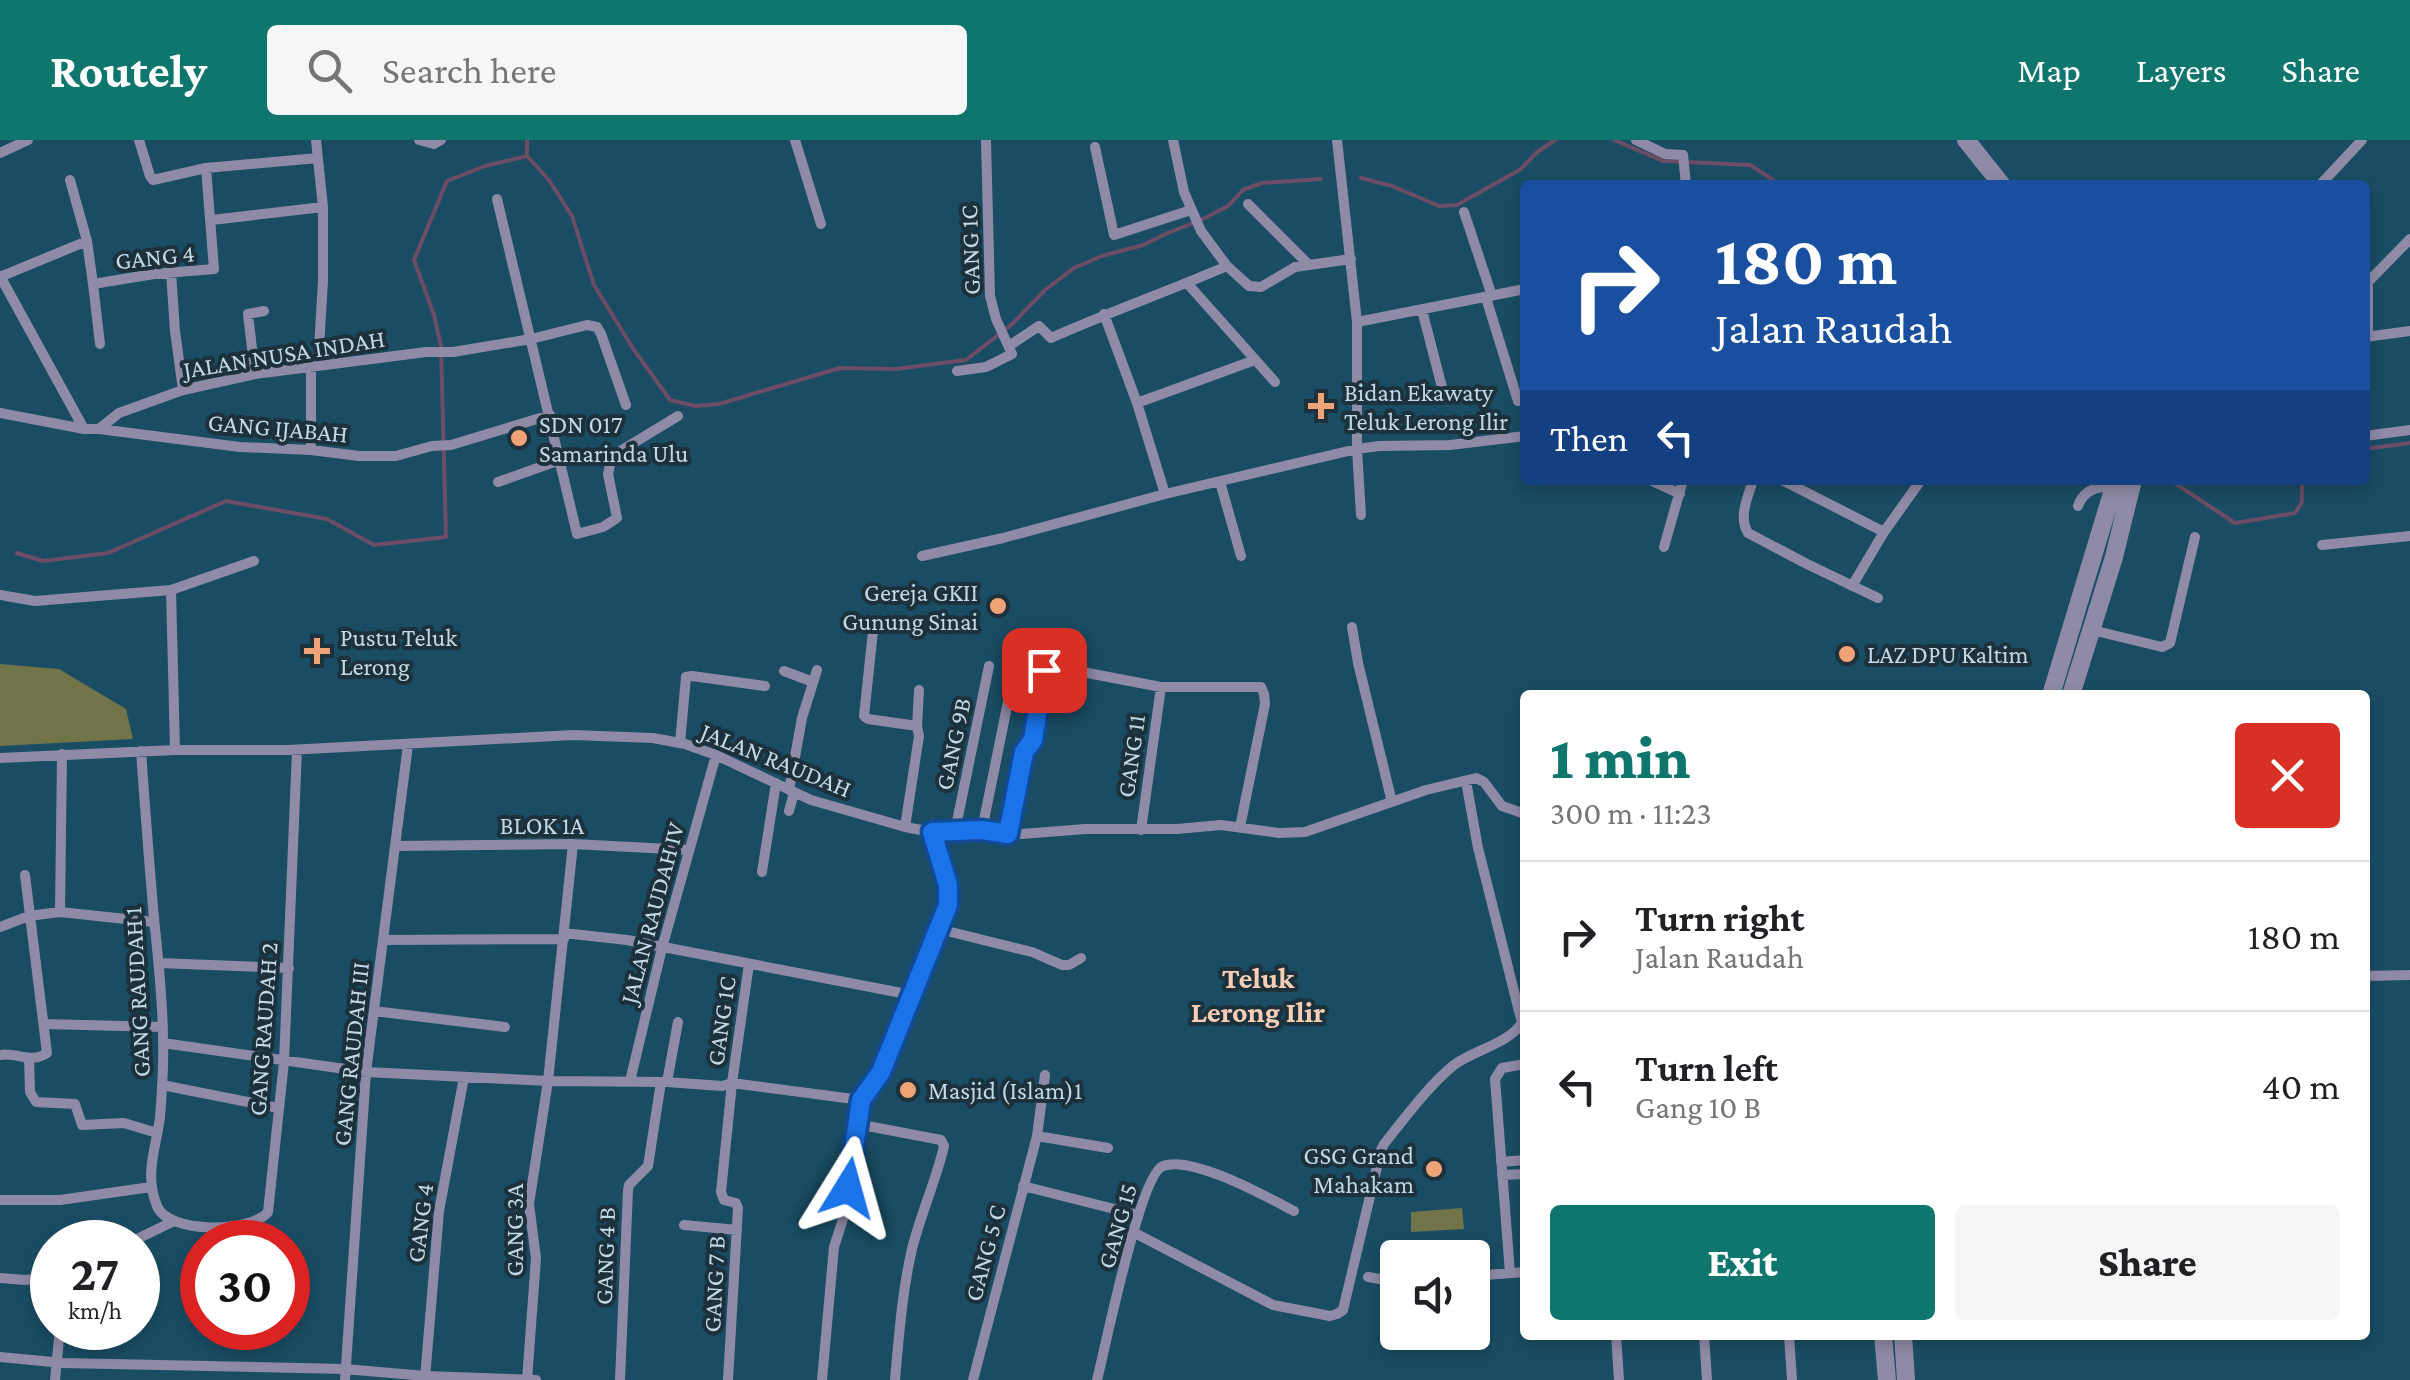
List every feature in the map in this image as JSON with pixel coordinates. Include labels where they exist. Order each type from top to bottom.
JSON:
[{"type":"street","points":[[0,153],[28,140]]},
{"type":"street","points":[[139,140],[153,180],[206,168],[318,158]]},
{"type":"street","points":[[311,450],[323,280],[323,207],[316,140]]},
{"type":"street","points":[[419,140],[434,144],[441,140]]},
{"type":"street","points":[[795,140],[821,224]]},
{"type":"street","name":"GANG 1C","points":[[986,140],[988,282],[991,304],[1010,348]]},
{"type":"street","points":[[1173,140],[1184,192],[1201,230],[1227,266],[1248,286],[1257,288],[1295,267],[1350,259]]},
{"type":"street","points":[[1337,140],[1357,322],[1361,515]]},
{"type":"street","points":[[1636,140],[1665,154],[1680,153],[1685,157],[1686,180]]},
{"type":"street","points":[[2325,180],[2362,140]]},
{"type":"street","points":[[1969,144],[1998,180]]},
{"type":"street","points":[[1095,147],[1114,235],[1192,212]]},
{"type":"street","points":[[206,168],[212,219],[323,207]]},
{"type":"street","name":"GANG 4","points":[[70,180],[87,241],[93,284],[172,272],[210,271],[215,268],[212,219]]},
{"type":"street","points":[[497,200],[577,534],[603,527],[618,517],[608,474],[614,456],[678,416]]},
{"type":"street","points":[[1248,204],[1308,264]]},
{"type":"street","points":[[1464,212],[1518,401]]},
{"type":"street","points":[[2370,280],[2410,240]]},
{"type":"street","name":"GANG 4","points":[[0,276],[87,241]]},
{"type":"street","points":[[957,370],[986,366],[1040,326],[1050,338],[1227,266]]},
{"type":"street","points":[[172,272],[182,390]]},
{"type":"street","points":[[0,276],[84,430]]},
{"type":"street","points":[[93,284],[100,344]]},
{"type":"street","points":[[1187,284],[1275,382]]},
{"type":"street","points":[[1357,322],[1520,290]]},
{"type":"street","points":[[1422,310],[1444,395]]},
{"type":"street","points":[[255,374],[248,314],[264,311]]},
{"type":"street","points":[[1104,314],[1165,494]]},
{"type":"street","name":"JALAN NUSA INDAH","points":[[98,429],[128,408],[182,390],[255,374],[453,352],[587,325],[597,327],[626,405]]},
{"type":"street","points":[[2370,336],[2410,331]]},
{"type":"street","points":[[1137,403],[1255,360]]},
{"type":"street","name":"GANG IJABAH","points":[[0,413],[84,430],[240,448],[359,456],[396,456],[451,445],[550,415]]},
{"type":"street","points":[[2370,435],[2410,430]]},
{"type":"street","points":[[922,556],[1357,450],[1520,437]]},
{"type":"street","points":[[498,482],[560,460]]},
{"type":"street","points":[[1220,482],[1241,556]]},
{"type":"street","points":[[1661,485],[1680,494]]},
{"type":"street","points":[[1664,547],[1682,485]]},
{"type":"street","points":[[1752,485],[1742,518],[1748,533],[1878,598]]},
{"type":"street","points":[[1792,485],[1884,532]]},
{"type":"street","points":[[1852,586],[1917,485]]},
{"type":"street","points":[[2078,506],[2086,492],[2116,485]]},
{"type":"street","points":[[2054,690],[2123,485]]},
{"type":"street","points":[[2073,690],[2092,630],[2124,485]]},
{"type":"street","points":[[2322,545],[2410,536]]},
{"type":"street","points":[[2092,630],[2162,647],[2170,642],[2195,537]]},
{"type":"street","points":[[0,595],[35,601],[170,590],[254,561]]},
{"type":"street","points":[[170,590],[175,750]]},
{"type":"street","points":[[1352,626],[1392,802]]},
{"type":"street","points":[[873,632],[864,716],[868,720],[917,726]]},
{"type":"street","name":"GANG 9B","points":[[955,830],[989,666]]},
{"type":"street","points":[[1008,834],[1024,752],[1033,740],[1046,669],[1055,667],[1161,687],[1262,688],[1265,704],[1240,827]]},
{"type":"street","points":[[784,670],[813,682]]},
{"type":"street","points":[[789,812],[802,718],[817,670]]},
{"type":"street","points":[[982,830],[1014,672]]},
{"type":"street","points":[[680,742],[686,677],[765,686]]},
{"type":"street","name":"GANG 11","points":[[1141,830],[1161,687]]},
{"type":"street","points":[[905,827],[920,736],[918,690]]},
{"type":"street","name":"JALAN RAUDAH","points":[[0,758],[141,750],[297,750],[573,735],[653,738],[680,742],[716,755],[838,809],[932,832],[982,830],[1008,834],[1221,825],[1279,833],[1305,832],[1426,790],[1466,781]]},
{"type":"street","name":"GANG RAUDAH III","points":[[345,1374],[366,1072],[408,744]]},
{"type":"street","name":"GANG RAUDAH 1","points":[[141,750],[164,1043],[151,1187]]},
{"type":"street","name":"GANG RAUDAH 2","points":[[174,1221],[212,1229],[266,1216],[284,1062],[297,750]]},
{"type":"street","points":[[60,912],[62,754]]},
{"type":"street","name":"JALAN RAUDAH IV","points":[[630,1082],[662,948],[716,755]]},
{"type":"street","points":[[1520,812],[1502,806],[1481,779],[1466,781],[1478,848],[1520,1015]]},
{"type":"street","points":[[762,872],[776,782]]},
{"type":"street","points":[[822,1380],[834,1247],[843,1219],[861,1100],[881,1072],[939,930],[949,894],[932,832]]},
{"type":"street","name":"BLOK 1A","points":[[396,846],[573,844],[689,850]]},
{"type":"street","name":"GANG 3A","points":[[527,1380],[536,1258],[529,1204],[548,1081],[573,844]]},
{"type":"street","points":[[0,1056],[29,1058],[44,1057],[47,1053],[25,875]]},
{"type":"street","points":[[0,927],[29,916],[60,912],[154,922]]},
{"type":"street","points":[[939,930],[1032,952],[1062,965],[1081,958]]},
{"type":"street","points":[[383,940],[564,936],[627,940],[912,994]]},
{"type":"street","points":[[159,963],[288,968]]},
{"type":"street","name":"GANG 1C","points":[[732,1083],[749,964]]},
{"type":"street","points":[[2370,976],[2410,974]]},
{"type":"street","points":[[374,1011],[506,1027]]},
{"type":"street","name":"GANG 4 B","points":[[620,1380],[628,1190],[648,1166],[678,1022]]},
{"type":"street","points":[[44,1024],[163,1027]]},
{"type":"street","points":[[1133,1232],[1273,1305],[1337,1314],[1343,1310],[1384,1144],[1450,1068],[1514,1033],[1520,1026]]},
{"type":"street","points":[[164,1043],[366,1072],[548,1081],[722,1086],[732,1083],[861,1100]]},
{"type":"street","points":[[29,1058],[30,1092],[36,1102],[75,1104],[82,1125],[124,1123],[158,1133]]},
{"type":"street","points":[[1510,1273],[1495,1079],[1502,1068],[1520,1065]]},
{"type":"street","name":"GANG 5 C","points":[[973,1380],[1038,1136],[1045,1074]]},
{"type":"street","name":"GANG 4","points":[[425,1378],[439,1212],[464,1077]]},
{"type":"street","name":"GANG 7 B","points":[[728,1380],[737,1204],[724,1200],[721,1192],[732,1083]]},
{"type":"street","points":[[162,1085],[278,1108]]},
{"type":"street","points":[[857,1124],[941,1140],[944,1146],[910,1257],[895,1380]]},
{"type":"street","points":[[1038,1136],[1108,1148]]},
{"type":"street","points":[[1501,1162],[1520,1160]]},
{"type":"street","name":"GANG 15","points":[[1097,1380],[1138,1214],[1155,1172],[1171,1165],[1221,1176],[1294,1211]]},
{"type":"street","points":[[1502,1175],[1520,1174]]},
{"type":"street","points":[[1024,1186],[1138,1214]]},
{"type":"street","points":[[0,1200],[60,1200],[151,1187],[161,1214],[174,1221]]},
{"type":"street","points":[[160,1228],[174,1221]]},
{"type":"street","points":[[684,1225],[737,1230]]},
{"type":"street","points":[[1490,1275],[1520,1272]]},
{"type":"street","points":[[1368,1277],[1380,1279]]},
{"type":"street","points":[[0,1278],[30,1279]]},
{"type":"street","points":[[1616,1340],[1619,1380]]},
{"type":"street","points":[[1704,1340],[1707,1380]]},
{"type":"street","points":[[1789,1340],[1792,1380]]},
{"type":"street","points":[[1883,1340],[1887,1380]]},
{"type":"street","points":[[1903,1340],[1906,1380]]},
{"type":"street","points":[[55,1380],[58,1350]]},
{"type":"street","points":[[0,1357],[536,1380]]},
{"type":"green space","points":[[0,664],[59,669],[126,709],[133,739],[0,746]]},
{"type":"green space","points":[[1462,1208],[1464,1229],[1411,1232],[1411,1212]]},
{"type":"waterway","points":[[527,140],[527,155]]},
{"type":"waterway","points":[[1361,178],[1439,206],[1457,205],[1521,169],[1555,140]]},
{"type":"waterway","points":[[1614,140],[1663,161],[1750,165],[1773,180]]},
{"type":"waterway","points":[[17,553],[43,561],[108,553],[226,501],[327,519],[374,545],[446,537],[441,346],[414,260],[447,181],[485,166],[527,156],[549,180],[572,216],[594,285],[632,347],[670,400],[696,406],[719,404],[840,368],[896,369],[966,360],[1074,268],[1201,220],[1228,206],[1243,190],[1262,183],[1321,179]]},
{"type":"waterway","points":[[2370,448],[2410,443]]},
{"type":"waterway","points":[[2178,485],[2235,523],[2295,513],[2302,502],[2302,485]]},
{"type":"place","name":"Bidan Ekawaty Teluk Lerong Ilir","points":[[1321,406]]},
{"type":"place","name":"SDN 017 Samarinda Ulu","points":[[519,438]]},
{"type":"place","name":"Gereja GKII Gunung Sinai","points":[[998,606]]},
{"type":"place","name":"Pustu Teluk Lerong","points":[[317,651]]},
{"type":"place","name":"LAZ DPU Kaltim","points":[[1847,654]]},
{"type":"place","name":"Masjid (Islam)1","points":[[908,1090]]},
{"type":"place","name":"GSG Grand Mahakam","points":[[1434,1169]]},
{"type":"district","name":"Teluk Lerong Ilir","points":[[1258,994]]},
{"type":"route","points":[[848,1188],[861,1100],[881,1072],[948,905],[948,885],[932,832],[982,830],[1008,834],[1024,752],[1033,740],[1044,670]]}]
